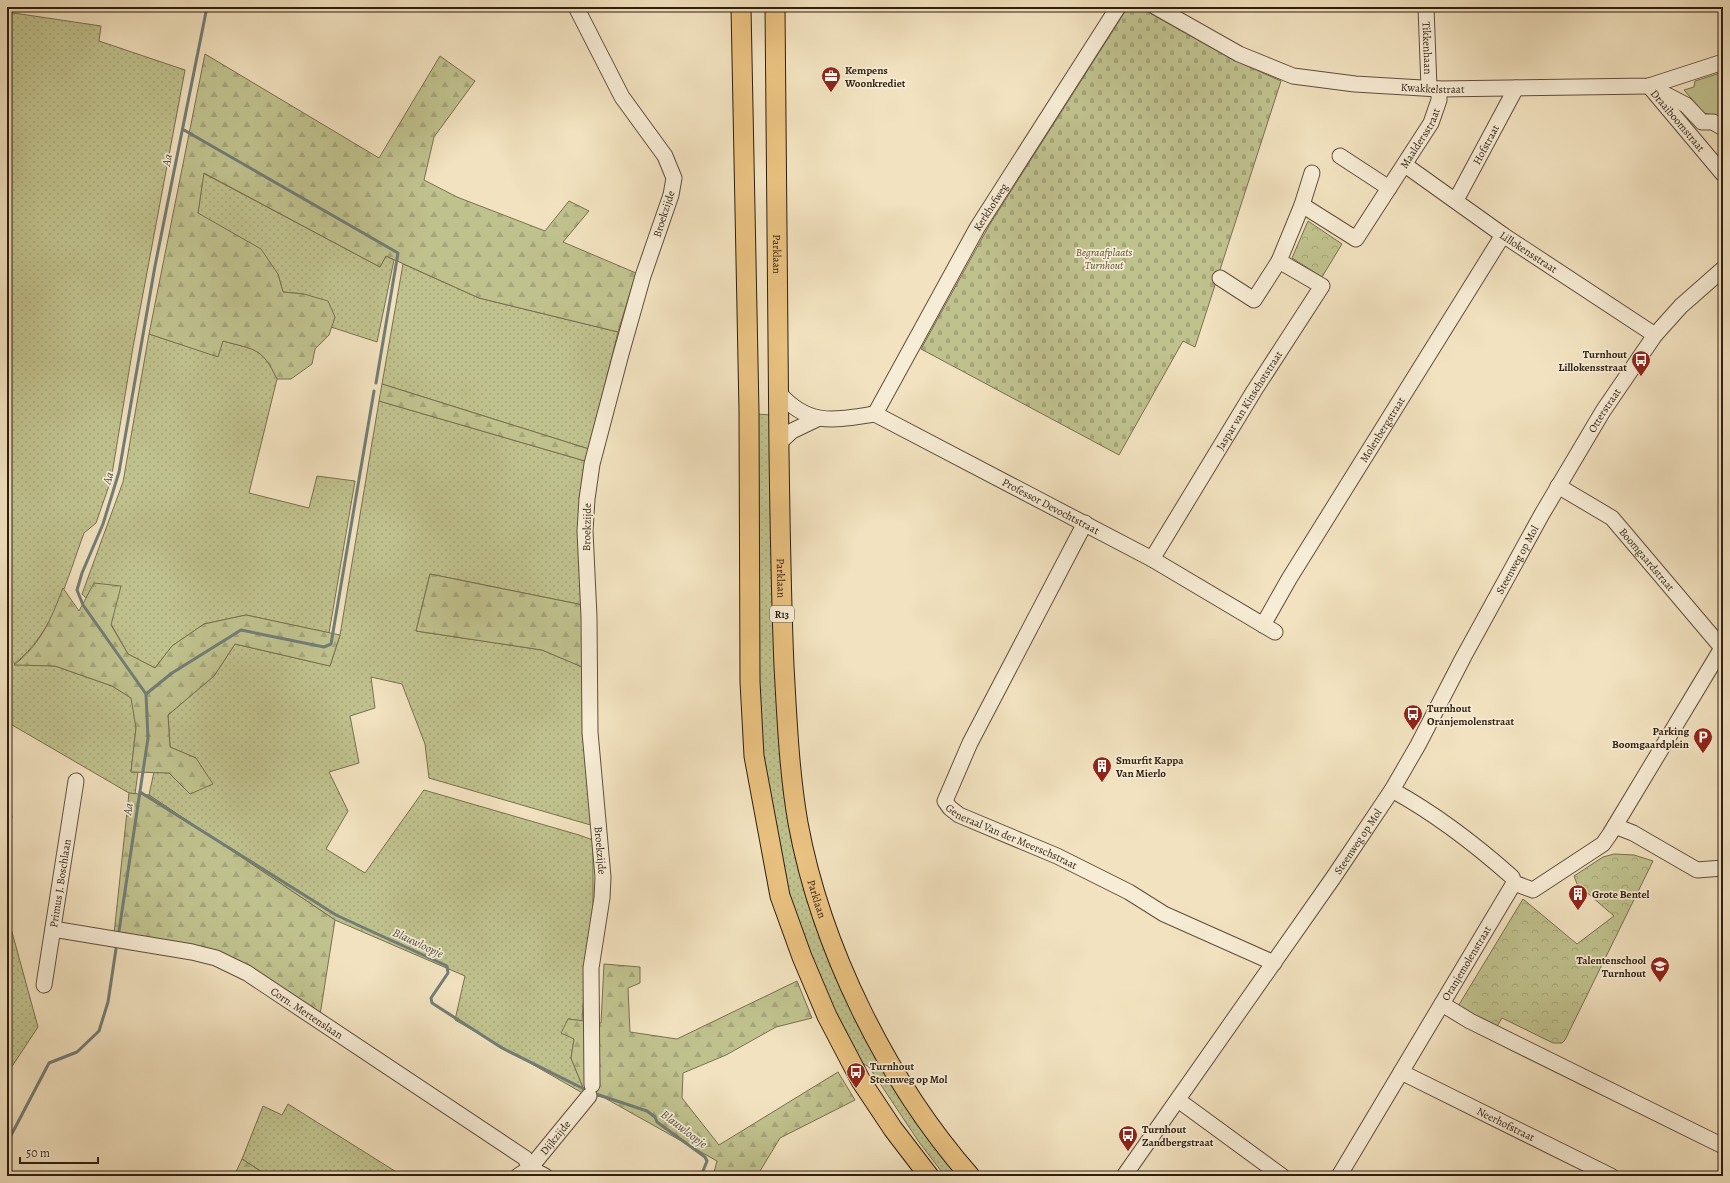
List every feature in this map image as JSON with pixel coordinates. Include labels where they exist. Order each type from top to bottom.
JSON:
[{"type":"main road","points":[[741,7],[748,404],[750,682],[754,756],[780,896],[802,957],[827,1016],[860,1081],[893,1130],[929,1176]]},
{"type":"main road","name":"Parklaan","points":[[775,7],[781,588],[788,756],[799,826],[815,890],[833,945],[856,998],[900,1084],[947,1150],[970,1176]]},
{"type":"street","name":"Broekzijde","points":[[576,7],[622,97],[665,156],[674,178],[671,195],[643,276],[621,354],[592,464],[586,506],[585,531],[589,617],[590,732],[603,877],[602,898],[590,968],[590,1091]]},
{"type":"street","name":"Kerkhofweg","points":[[875,414],[977,228],[1118,7]]},
{"type":"street","name":"Kwakkelstraat","points":[[1156,7],[1239,54],[1293,76],[1355,84],[1434,89],[1649,86],[1723,62]]},
{"type":"street","name":"Tikkenhaan","points":[[1426,7],[1434,89]]},
{"type":"street","points":[[1649,86],[1686,105],[1702,122],[1713,122],[1723,128]]},
{"type":"street","name":"Draaiboomstraat","points":[[1649,86],[1723,174]]},
{"type":"street","name":"Hofstraat","points":[[1456,200],[1516,88]]},
{"type":"street","name":"Maaldersstraat","points":[[1391,186],[1431,123],[1439,100],[1434,89]]},
{"type":"street","points":[[1302,205],[1356,239],[1391,186],[1340,156]]},
{"type":"street","name":"Lillokensstraat","points":[[1405,165],[1456,200],[1503,236],[1655,335]]},
{"type":"street","points":[[1220,278],[1254,300],[1279,261],[1302,205],[1312,173]]},
{"type":"street","name":"Molenbergstraat","points":[[1269,628],[1289,579],[1503,236]]},
{"type":"street","name":"Jaspar van Kinschotstraat","points":[[1152,558],[1254,391],[1322,286],[1279,261]]},
{"type":"street","name":"Otterstraat","points":[[1558,486],[1603,411],[1655,335],[1681,306],[1723,269]]},
{"type":"street","points":[[778,393],[793,407],[816,418]]},
{"type":"street","points":[[779,443],[792,431],[816,418],[850,417],[875,414]]},
{"type":"street","name":"Professor Devochtstraat","points":[[875,414],[1152,558],[1269,628]]},
{"type":"street","name":"Boomgaardstraat","points":[[1514,883],[1533,890],[1603,844],[1723,649],[1612,518],[1558,486]]},
{"type":"street","name":"Steenweg op Mol","points":[[1124,1176],[1274,963],[1392,790],[1418,745],[1489,609],[1558,486]]},
{"type":"street","name":"Generaal Van der Meerschstraat","points":[[1085,523],[967,748],[945,801],[950,808],[960,815],[1069,862],[1129,892],[1164,914],[1274,963]]},
{"type":"street","name":"Primus J. Boschlaan","points":[[44,985],[76,781]]},
{"type":"street","points":[[1392,790],[1416,804],[1476,848],[1512,878],[1514,883]]},
{"type":"street","points":[[1615,826],[1633,833],[1697,870],[1723,868]]},
{"type":"street","name":"Oranjemolenstraat","points":[[1339,1176],[1514,883]]},
{"type":"street","name":"Corn. Mertenslaan","points":[[52,929],[192,952],[216,958],[247,973],[525,1158],[524,1172]]},
{"type":"street","points":[[1442,1004],[1470,1021],[1723,1146]]},
{"type":"street","name":"Neerhofstraat","points":[[1401,1072],[1611,1176]]},
{"type":"street","name":"Dijkzijde","points":[[524,1172],[590,1091]]},
{"type":"street","points":[[1178,1100],[1282,1176]]},
{"type":"street","points":[[524,1172],[546,1176]]},
{"type":"green space","name":"Begraafplaats Turnhout","points":[[1128,7],[1139,7],[1236,61],[1281,81],[1195,347],[1183,341],[1119,455],[921,349],[990,224]]},
{"type":"green space","points":[[7,12],[101,26],[99,41],[185,70],[133,347],[111,480],[96,523],[84,533],[58,604],[39,637],[28,651],[14,664],[55,666],[112,686],[132,698],[136,728],[131,772],[138,772],[135,794],[129,793],[7,722]]},
{"type":"green space","points":[[205,54],[379,158],[440,56],[475,81],[434,137],[424,180],[457,197],[545,231],[569,201],[589,211],[563,242],[636,273],[618,332],[479,298],[386,256],[380,267],[204,173],[198,213],[261,249],[278,274],[283,292],[304,294],[328,301],[335,317],[329,335],[315,349],[312,364],[291,379],[277,379],[267,361],[256,351],[223,341],[218,357],[149,334]]},
{"type":"green space","points":[[1723,72],[1723,118],[1704,113],[1684,90],[1694,87],[1695,81]]},
{"type":"green space","points":[[203,173],[380,267],[386,256],[394,260],[377,342],[331,327],[335,317],[304,294],[283,292],[278,274],[198,213]]},
{"type":"green space","points":[[1308,221],[1342,244],[1322,277],[1292,258]]},
{"type":"green space","points":[[403,264],[479,298],[618,332],[589,449],[382,384]]},
{"type":"green space","points":[[149,334],[217,356],[223,341],[256,351],[267,361],[277,379],[249,493],[309,508],[317,476],[355,481],[329,633],[246,615],[204,624],[172,646],[155,668],[128,654],[111,624],[94,584],[86,598],[82,594],[123,482]]},
{"type":"green space","points":[[382,384],[589,449],[585,461],[379,401]]},
{"type":"green space","points":[[379,401],[585,461],[583,605],[430,574],[416,631],[542,650],[587,669],[594,826],[429,778],[425,744],[402,684],[371,677],[375,708],[350,716],[359,763],[329,772],[348,811],[326,849],[365,873],[424,790],[593,840],[593,917],[586,963],[582,1021],[568,1019],[574,1039],[571,1058],[586,1095],[455,1020],[465,976],[335,920],[149,795],[154,772],[169,773],[190,794],[196,758],[170,747],[168,715],[214,676],[235,644],[330,666],[340,635]]},
{"type":"green space","points":[[754,414],[773,415],[776,651],[823,937],[963,1176],[945,1176],[919,1142],[869,1067],[859,1061],[833,1011],[797,920],[780,861],[761,761]]},
{"type":"green space","points":[[430,574],[583,605],[587,669],[542,650],[416,631]]},
{"type":"green space","points":[[94,583],[121,586],[111,625],[128,654],[155,668],[172,646],[204,624],[246,615],[340,635],[330,666],[235,644],[214,676],[168,715],[170,747],[196,758],[213,784],[190,794],[169,773],[131,772],[136,728],[131,698],[112,686],[55,666],[14,665],[38,640],[54,610],[63,588],[79,611]]},
{"type":"green space","points":[[129,793],[149,795],[335,920],[320,1015],[250,969],[114,934]]},
{"type":"green space","points":[[7,809],[12,816],[7,848]]},
{"type":"green space","points":[[1614,854],[1634,855],[1653,861],[1565,1040],[1562,1043],[1553,1043],[1502,1018],[1495,1030],[1457,1008],[1523,899],[1577,944],[1614,916],[1577,884],[1574,876],[1603,857]]},
{"type":"green space","points":[[7,922],[12,932],[38,1027],[7,1074]]},
{"type":"green space","points":[[604,964],[640,967],[640,983],[628,988],[630,1032],[677,1039],[797,981],[812,1018],[776,1027],[726,1055],[683,1073],[682,1098],[719,1145],[838,1072],[855,1100],[780,1138],[757,1176],[713,1176],[717,1161],[603,1097],[586,1095],[571,1058],[574,1039],[561,1033],[568,1019],[601,1023]]},
{"type":"green space","points":[[288,1104],[398,1173],[396,1176],[268,1176],[242,1159],[263,1106],[282,1115]]},
{"type":"green space","points":[[242,1159],[268,1176],[234,1176]]},
{"type":"waterway","name":"Aa","points":[[119,931],[148,738],[146,694],[83,605],[77,590],[82,573],[103,524],[119,472],[155,266],[207,7]]},
{"type":"waterway","points":[[184,130],[398,253],[376,383]]},
{"type":"waterway","points":[[146,694],[172,673],[241,630],[324,647],[331,644],[374,391]]},
{"type":"waterway","name":"Blauwloopje","points":[[140,792],[336,915],[447,966],[448,973],[431,998],[432,1003],[502,1048],[588,1091]]},
{"type":"waterway","name":"Aa","points":[[7,1143],[49,1063],[77,1052],[99,1031],[108,1002],[116,949]]},
{"type":"waterway","name":"Blauwloopje","points":[[593,1093],[647,1111],[655,1117],[657,1122],[705,1157],[707,1161],[701,1176]]},
{"type":"waterway","name":"Aa","points":[[7,1165],[11,1176]]},
{"type":"place","name":"Kempens Woonkrediet","points":[[831,93]]},
{"type":"place","name":"Turnhout Lillokensstraat","points":[[1641,377]]},
{"type":"place","name":"Turnhout Oranjemolenstraat","points":[[1413,731]]},
{"type":"place","name":"Parking Boomgaardplein","points":[[1703,754]]},
{"type":"place","name":"Smurfit Kappa Van Mierlo","points":[[1102,783]]},
{"type":"place","name":"Grote Bentel","points":[[1578,911]]},
{"type":"place","name":"Talentenschool Turnhout","points":[[1660,983]]},
{"type":"place","name":"Turnhout Steenweg op Mol","points":[[856,1089]]},
{"type":"place","name":"Turnhout Zandbergstraat","points":[[1128,1152]]}]
